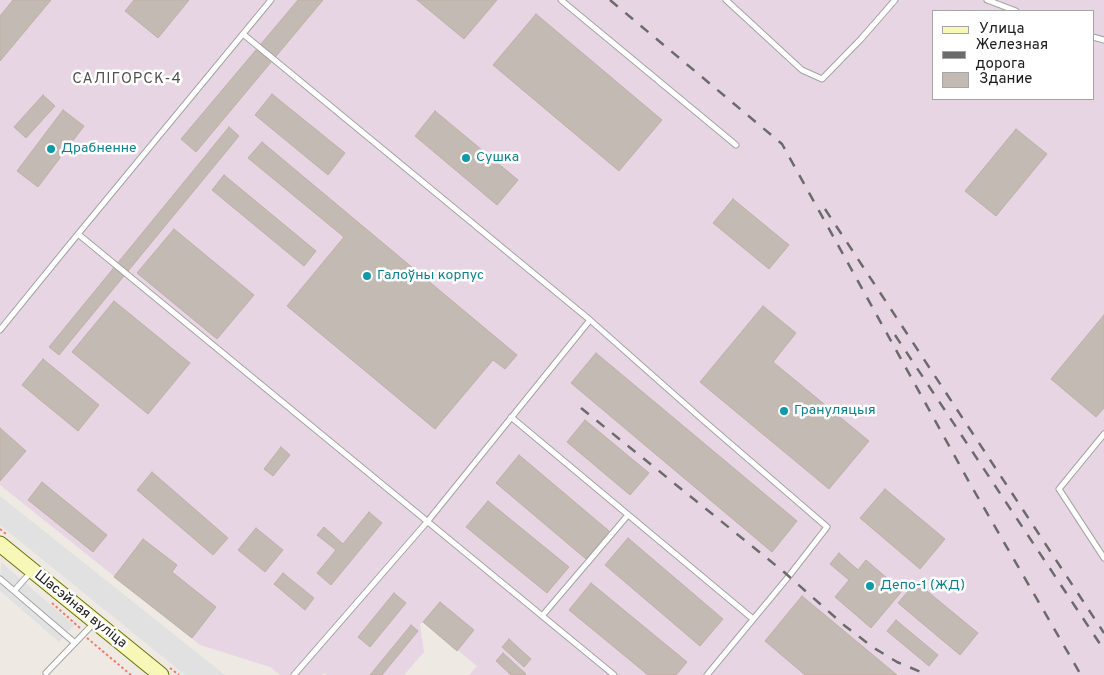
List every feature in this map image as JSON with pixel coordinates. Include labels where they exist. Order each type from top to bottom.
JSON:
[{"type":"main road","name":"Шасэйная вуліца","points":[[0,544],[161,675]]},
{"type":"lane","points":[[0,330],[271,0]]},
{"type":"lane","points":[[561,0],[736,145]]},
{"type":"lane","points":[[726,0],[802,70],[822,79],[895,0]]},
{"type":"lane","points":[[987,0],[1013,10]]},
{"type":"lane","points":[[242,34],[590,320],[827,526],[707,675]]},
{"type":"lane","points":[[78,234],[614,675]]},
{"type":"lane","points":[[294,675],[427,522],[590,320]]},
{"type":"lane","points":[[511,418],[753,619]]},
{"type":"lane","points":[[1104,434],[1059,489],[1104,558]]},
{"type":"lane","points":[[542,616],[628,515]]},
{"type":"lane","points":[[14,591],[32,570]]},
{"type":"lane","points":[[0,579],[75,643]]},
{"type":"lane","points":[[46,673],[95,622]]},
{"type":"path","points":[[47,599],[78,624],[89,640],[131,675]]},
{"type":"shaded area","points":[[0,0],[1104,0],[1104,675],[469,675],[477,666],[423,622],[420,624],[424,652],[404,675],[327,675],[324,673],[322,675],[280,675],[270,667],[200,645],[0,485]]},
{"type":"shaded area","points":[[0,496],[225,675],[185,675],[0,525]]},
{"type":"shaded area","points":[[1,562],[74,625],[59,642],[0,591]]},
{"type":"building","points":[[13,0],[51,0],[0,61],[0,16]]},
{"type":"building","points":[[134,0],[189,0],[158,38],[125,11]]},
{"type":"building","points":[[298,0],[323,0],[196,152],[181,139]]},
{"type":"building","points":[[417,0],[497,0],[464,39]]},
{"type":"building","points":[[536,14],[662,120],[619,171],[493,65]]},
{"type":"building","points":[[272,94],[345,153],[328,175],[255,115]]},
{"type":"building","points":[[43,95],[55,106],[26,138],[14,127]]},
{"type":"building","name":"Драбненне","points":[[63,110],[84,126],[38,187],[17,171]]},
{"type":"building","name":"Сушка","points":[[435,111],[518,180],[497,205],[415,136]]},
{"type":"building","points":[[229,127],[239,136],[59,355],[49,347]]},
{"type":"building","points":[[1016,129],[1047,154],[996,216],[965,191]]},
{"type":"building","name":"Галоўны корпус","points":[[262,142],[517,355],[505,369],[493,360],[435,429],[287,306],[344,237],[248,158]]},
{"type":"building","points":[[224,175],[316,251],[304,266],[212,190]]},
{"type":"building","points":[[733,199],[789,245],[769,269],[713,223]]},
{"type":"building","points":[[174,229],[254,295],[217,339],[137,273]]},
{"type":"building","points":[[114,301],[190,363],[148,414],[72,352]]},
{"type":"building","name":"Грануляцыя","points":[[763,306],[796,333],[773,362],[869,441],[829,489],[700,382]]},
{"type":"building","points":[[1104,315],[1104,408],[1096,417],[1051,379]]},
{"type":"building","points":[[596,353],[797,521],[772,552],[571,383]]},
{"type":"building","points":[[43,359],[99,405],[78,431],[22,385]]},
{"type":"building","points":[[585,420],[649,473],[630,495],[567,442]]},
{"type":"building","points":[[0,428],[26,451],[0,481]]},
{"type":"building","points":[[281,447],[290,455],[273,476],[264,469]]},
{"type":"building","points":[[519,455],[609,531],[586,559],[496,483]]},
{"type":"building","points":[[152,472],[228,538],[213,555],[137,490]]},
{"type":"building","points":[[42,482],[107,535],[93,552],[28,500]]},
{"type":"building","points":[[885,489],[945,539],[920,569],[860,518]]},
{"type":"building","points":[[488,501],[569,567],[547,593],[466,527]]},
{"type":"building","points":[[369,512],[382,523],[331,585],[317,573],[336,550],[317,535],[324,527],[343,544]]},
{"type":"building","points":[[256,528],[283,550],[265,572],[238,550]]},
{"type":"building","points":[[628,538],[723,619],[700,646],[605,565]]},
{"type":"building","points":[[143,539],[177,565],[172,572],[216,607],[192,638],[114,577]]},
{"type":"building","name":"Депо-1 (ЖД)","points":[[839,553],[858,570],[866,560],[902,591],[871,628],[835,597],[849,580],[830,564]]},
{"type":"building","points":[[283,573],[314,598],[305,610],[274,584]]},
{"type":"building","points":[[916,582],[978,633],[960,655],[898,603]]},
{"type":"building","points":[[591,583],[687,662],[676,675],[648,675],[569,610]]},
{"type":"building","points":[[394,593],[406,603],[370,647],[358,637]]},
{"type":"building","points":[[802,596],[897,675],[805,675],[765,641]]},
{"type":"building","points":[[440,602],[474,630],[457,651],[423,622]]},
{"type":"building","points":[[896,620],[938,655],[929,666],[887,631]]},
{"type":"building","points":[[411,625],[418,631],[382,675],[370,675]]},
{"type":"building","points":[[509,639],[531,659],[524,667],[502,647]]},
{"type":"building","points":[[503,653],[526,674],[511,675],[496,661]]},
{"type":"railway","points":[[610,0],[782,144],[969,482],[1081,675]]},
{"type":"railway","points":[[825,209],[1104,633]]},
{"type":"railway","points":[[895,335],[1104,650]]},
{"type":"railway","points":[[581,408],[784,572],[845,626],[874,648],[897,662],[928,675]]},
{"type":"place","name":"Драбненне","points":[[51,149]]},
{"type":"place","name":"Сушка","points":[[466,158]]},
{"type":"place","name":"Галоўны корпус","points":[[367,276]]},
{"type":"place","name":"Грануляцыя","points":[[784,411]]},
{"type":"place","name":"Депо-1 (ЖД)","points":[[870,586]]},
{"type":"district","name":"САЛІГОРСК-4","points":[[127,80]]}]
